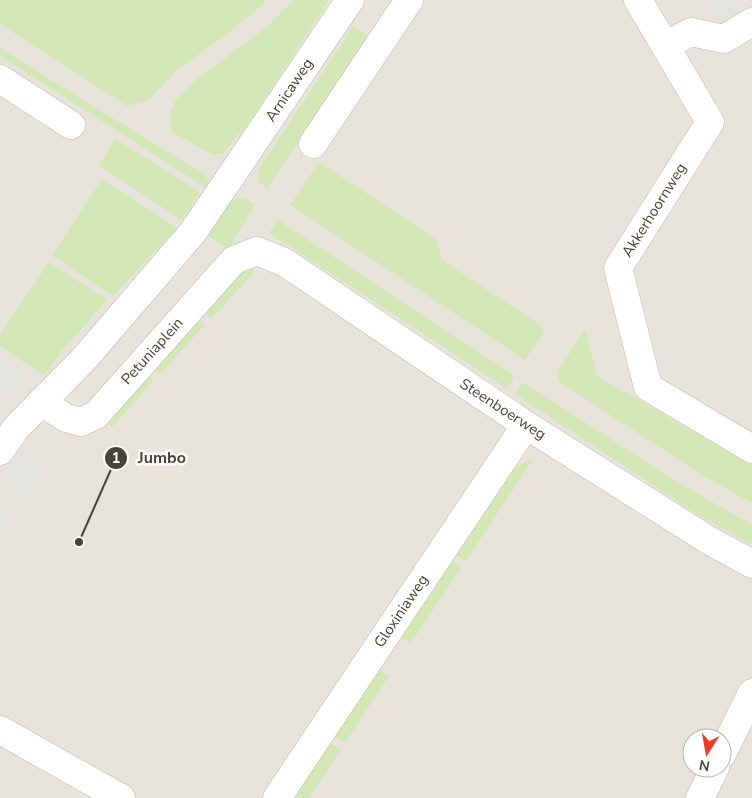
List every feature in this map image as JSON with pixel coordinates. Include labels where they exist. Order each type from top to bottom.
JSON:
[{"type":"street","name":"Arnicaweg","points":[[41,402],[84,360],[194,232],[350,0]]},
{"type":"street","points":[[313,144],[409,0]]},
{"type":"street","points":[[638,0],[665,46],[691,32],[724,39],[752,22]]},
{"type":"street","name":"Akkerhoornweg","points":[[665,46],[710,122],[618,268],[648,387],[752,449]]},
{"type":"street","points":[[0,79],[71,125]]},
{"type":"street","name":"Petuniaplein","points":[[41,402],[66,418],[81,422],[96,415],[234,260],[257,251]]},
{"type":"street","name":"Steenboerweg","points":[[257,251],[284,262],[526,425],[710,541],[752,564]]},
{"type":"street","points":[[0,451],[16,428],[41,402]]},
{"type":"street","name":"Gloxiniaweg","points":[[277,798],[526,425]]},
{"type":"street","points":[[732,734],[752,693]]},
{"type":"street","points":[[0,730],[121,798]]},
{"type":"street","points":[[700,798],[710,778]]},
{"type":"shaded area","points":[[0,0],[752,0],[752,798],[0,798]]},
{"type":"shaded area","points":[[702,0],[735,0],[741,11],[717,26]]},
{"type":"shaded area","points":[[0,353],[27,371],[9,399],[0,391]]},
{"type":"shaded area","points":[[21,452],[48,471],[28,501],[1,483]]},
{"type":"shaded area","points":[[0,509],[17,520],[0,545]]},
{"type":"green space","points":[[0,0],[267,0],[240,24],[175,72],[148,101],[127,106],[0,24]]},
{"type":"green space","points":[[294,0],[329,0],[241,135],[238,134],[224,153],[213,155],[172,132],[170,113],[175,101],[198,78],[264,29]]},
{"type":"green space","points":[[354,25],[355,28],[368,36],[267,189],[258,181],[259,169]]},
{"type":"green space","points":[[0,47],[204,174],[209,181],[208,189],[0,56]]},
{"type":"green space","points":[[115,139],[200,192],[182,220],[99,166]]},
{"type":"green space","points":[[319,162],[436,239],[442,260],[542,326],[543,334],[525,360],[290,205]]},
{"type":"green space","points":[[102,179],[177,228],[113,296],[52,255]]},
{"type":"green space","points":[[238,198],[246,199],[255,205],[228,250],[208,236],[230,202]]},
{"type":"green space","points":[[278,220],[515,376],[507,389],[269,233]]},
{"type":"green space","points":[[49,262],[107,300],[59,354],[47,372],[42,374],[0,346],[0,335]]},
{"type":"green space","points":[[247,268],[254,268],[253,274],[211,319],[202,311],[237,273]]},
{"type":"green space","points":[[197,317],[205,325],[160,374],[151,366]]},
{"type":"green space","points":[[585,329],[597,376],[752,466],[752,503],[702,475],[558,381],[558,371]]},
{"type":"green space","points":[[145,372],[154,380],[112,427],[102,421]]},
{"type":"green space","points":[[523,382],[669,477],[752,525],[752,545],[698,515],[515,394]]},
{"type":"green space","points":[[534,458],[466,561],[455,554],[514,467]]},
{"type":"green space","points":[[450,560],[461,568],[411,643],[402,638],[403,633]]},
{"type":"green space","points":[[379,669],[389,676],[345,743],[335,736]]},
{"type":"green space","points":[[330,743],[341,749],[309,798],[294,798]]},
{"type":"place","name":"Jumbo","points":[[79,542]]}]
